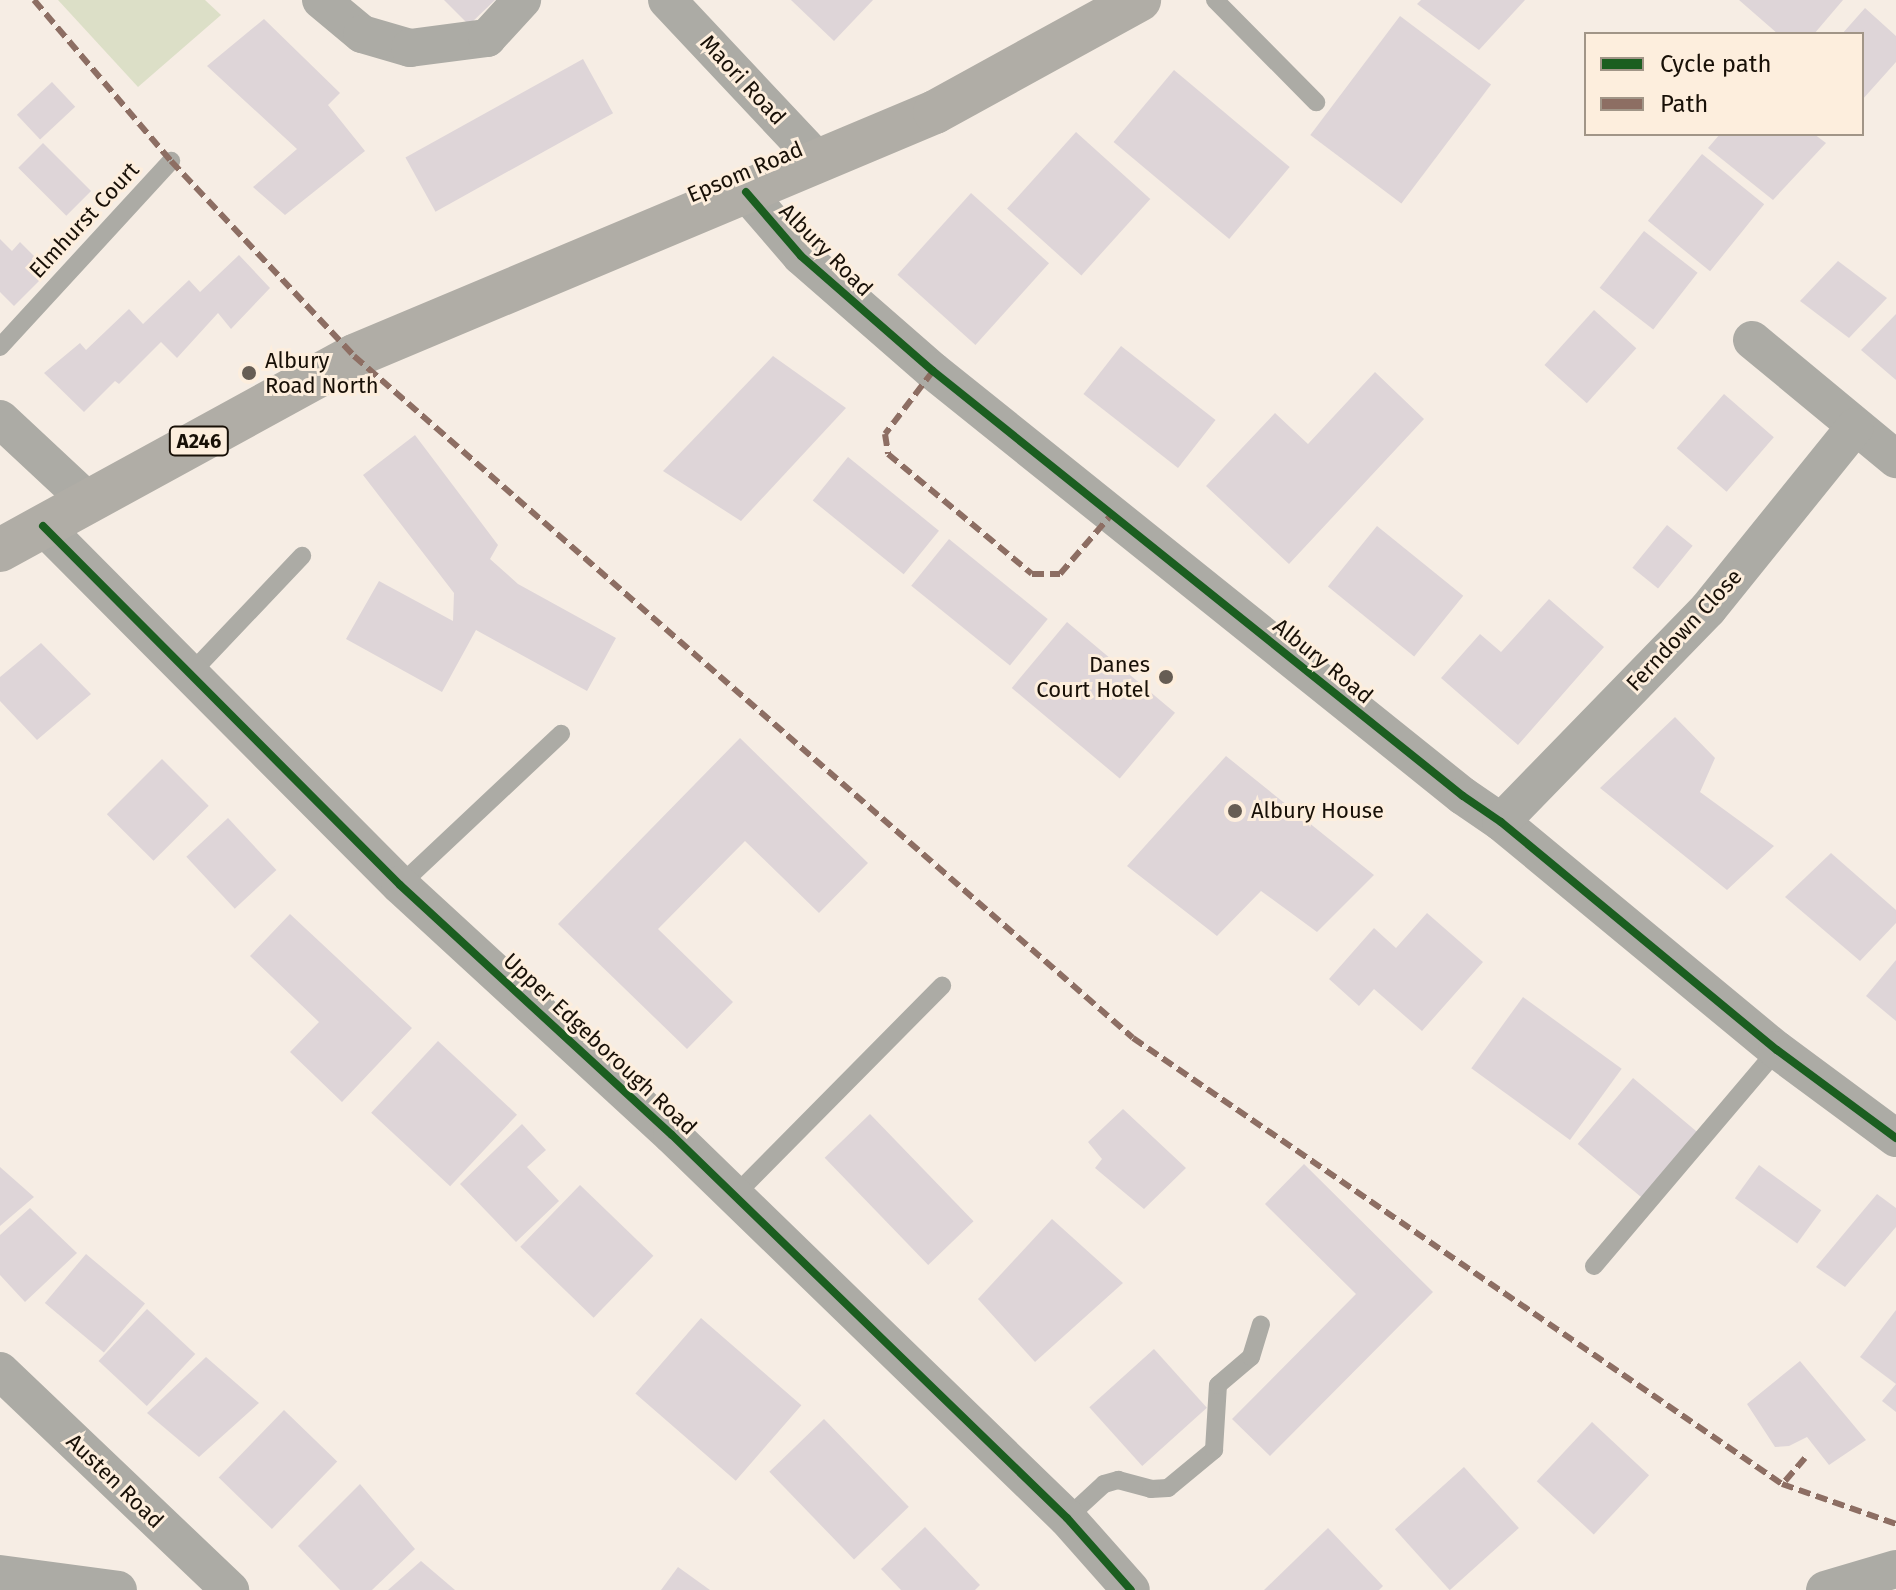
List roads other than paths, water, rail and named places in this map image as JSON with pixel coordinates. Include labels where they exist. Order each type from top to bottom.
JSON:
[{"type":"main road","name":"Epsom Road","points":[[0,550],[354,356],[935,112],[1139,0]]},
{"type":"street","points":[[321,0],[362,34],[410,48],[487,38],[522,0]]},
{"type":"street","name":"Maori Road","points":[[667,0],[818,161]]},
{"type":"street","name":"Albury Road","points":[[746,192],[801,256],[922,362],[1453,788],[1501,822],[1777,1050],[1896,1138]]},
{"type":"street","points":[[1752,340],[1896,459]]},
{"type":"street","points":[[0,419],[89,502]]},
{"type":"street","name":"Ferndown Close","points":[[1501,822],[1708,609],[1855,427]]},
{"type":"street","name":"Upper Edgeborough Road","points":[[43,526],[400,885],[734,1196],[1067,1518],[1131,1590]]},
{"type":"street","name":"Austen Road","points":[[0,1371],[230,1590]]},
{"type":"street","points":[[1825,1590],[1896,1569]]},
{"type":"street","points":[[0,1574],[118,1590]]},
{"type":"lane","points":[[1215,0],[1316,102]]},
{"type":"lane","name":"Elmhurst Court","points":[[0,347],[171,161]]},
{"type":"lane","points":[[190,674],[302,556]]},
{"type":"lane","points":[[400,885],[561,734]]},
{"type":"lane","points":[[734,1196],[942,986]]},
{"type":"lane","points":[[1594,1266],[1777,1050]]},
{"type":"lane","points":[[1067,1518],[1104,1484],[1118,1480],[1151,1489],[1168,1488],[1214,1450],[1218,1385],[1251,1357],[1261,1324]]},
{"type":"place","name":"Albury Road North","points":[[249,373]]},
{"type":"place","name":"Danes Court Hotel","points":[[1166,677]]},
{"type":"place","name":"Albury House","points":[[1235,811]]}]
